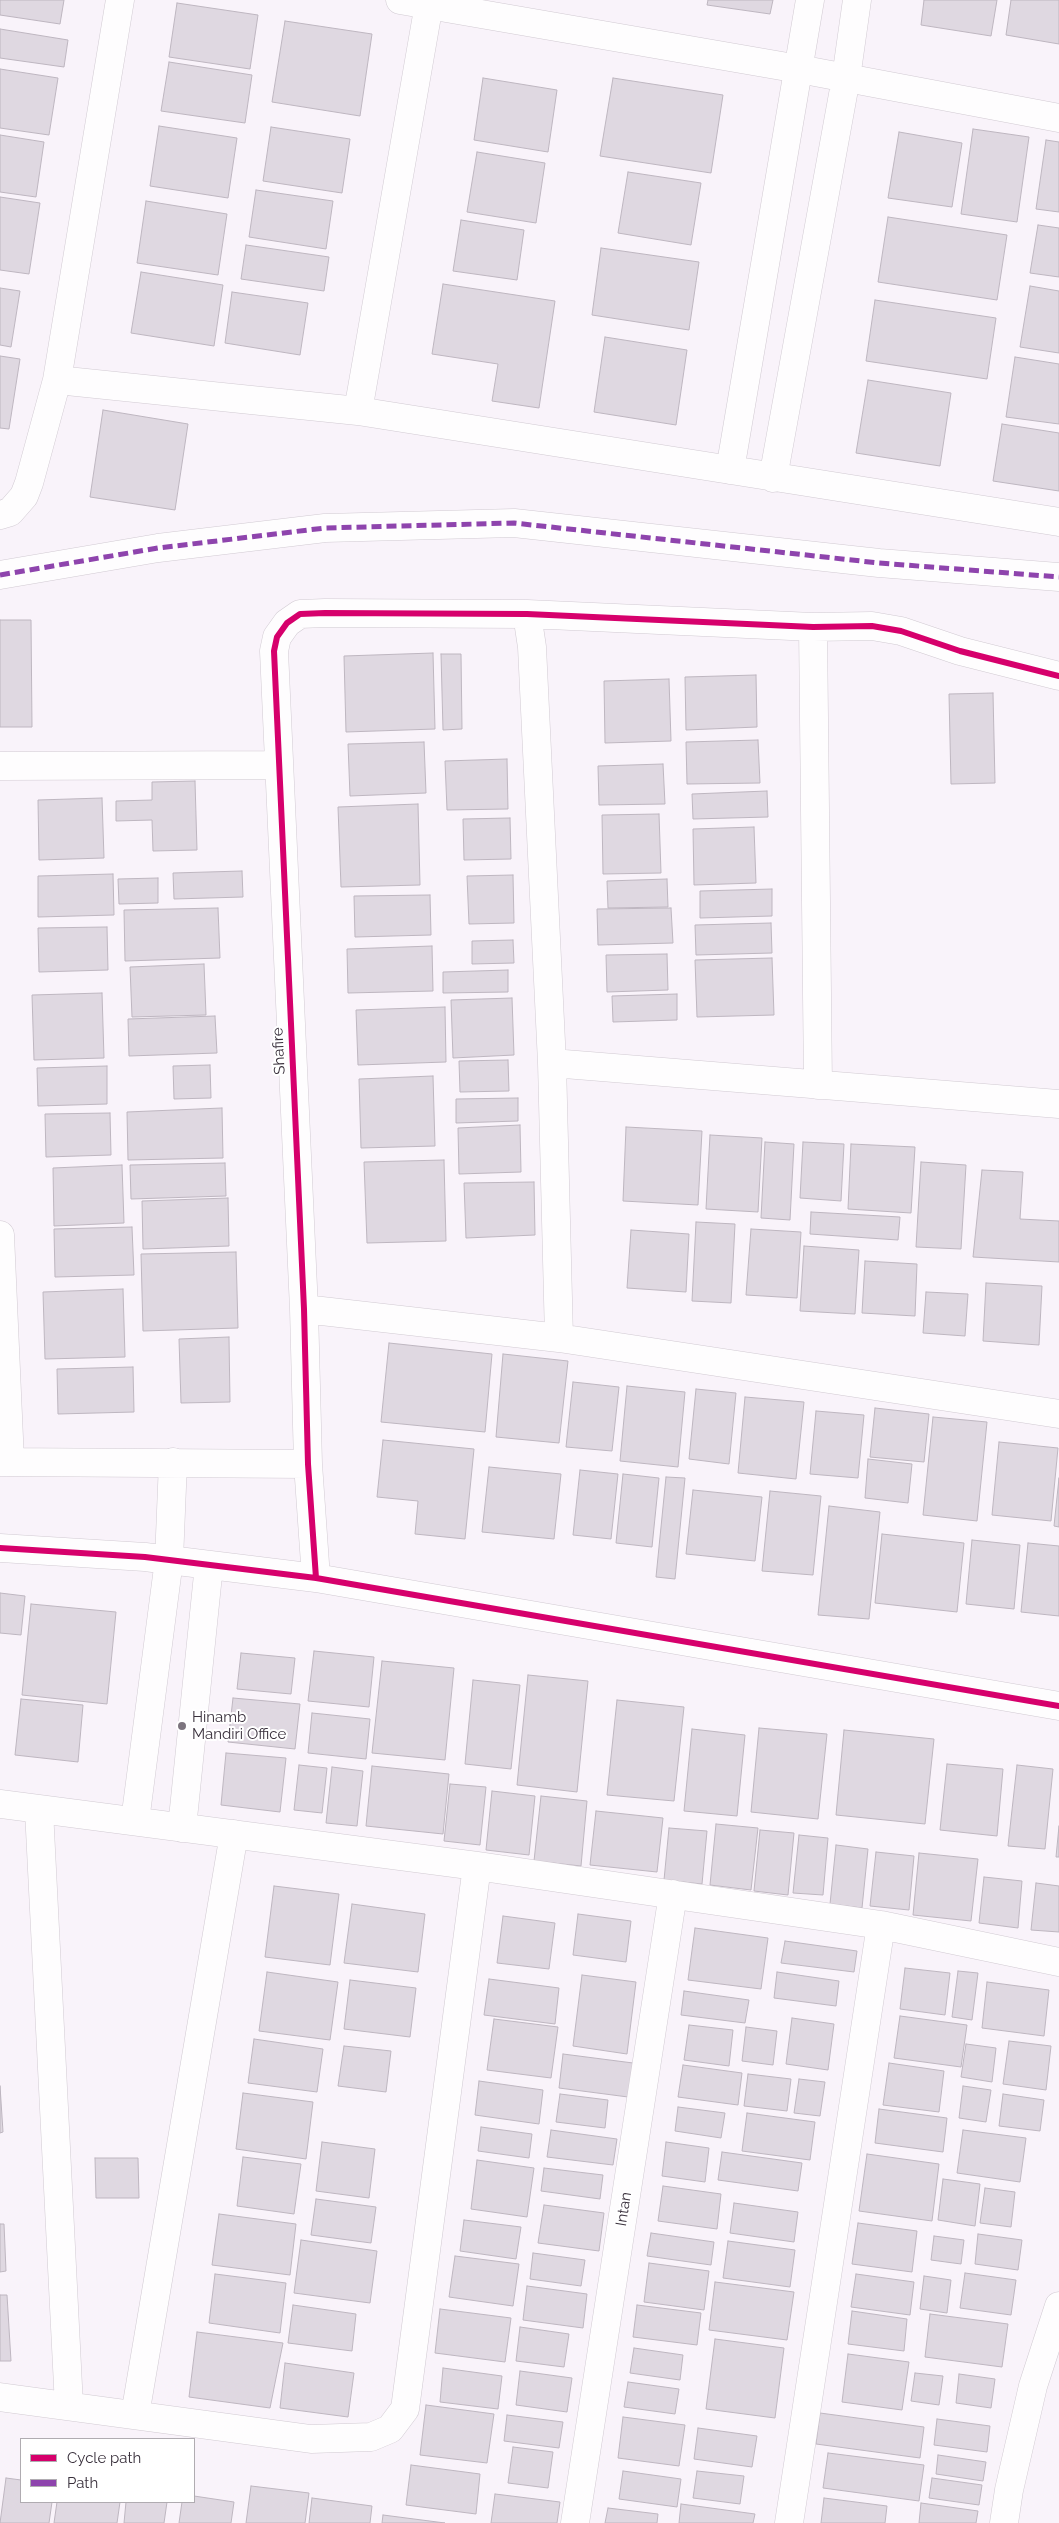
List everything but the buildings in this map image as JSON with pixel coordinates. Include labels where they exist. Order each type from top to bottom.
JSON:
[{"type":"street","points":[[0,515],[10,512],[24,496],[30,483],[57,380],[120,0]]},
{"type":"street","points":[[400,0],[615,39],[799,69],[1059,118]]},
{"type":"street","points":[[730,470],[810,0]]},
{"type":"street","points":[[773,478],[846,78],[857,0]]},
{"type":"street","points":[[358,411],[429,4]]},
{"type":"street","points":[[57,380],[358,411],[1059,522]]},
{"type":"street","points":[[0,575],[158,548],[325,528],[514,523],[879,562],[1059,577]]},
{"type":"street","name":"Shafire","points":[[316,1578],[308,1464],[304,1309],[278,765],[274,651],[277,637],[287,623],[300,614],[527,614]]},
{"type":"street","points":[[559,1338],[552,1064],[532,647],[527,614],[813,627],[872,626],[900,631],[960,651],[1059,676]]},
{"type":"street","points":[[813,627],[818,1085]]},
{"type":"street","points":[[0,766],[278,765]]},
{"type":"street","points":[[552,1064],[1059,1104]]},
{"type":"street","points":[[0,1235],[5,1462],[308,1464]]},
{"type":"street","points":[[304,1309],[559,1338],[1059,1414]]},
{"type":"street","points":[[135,1821],[169,1560],[173,1462]]},
{"type":"street","points":[[0,1548],[169,1560],[316,1578],[1059,1706]]},
{"type":"street","points":[[182,1828],[209,1565]]},
{"type":"street","points":[[0,1804],[477,1866],[881,1924],[1059,1962]]},
{"type":"street","points":[[40,1810],[68,2406]]},
{"type":"street","points":[[135,2415],[234,1834]]},
{"type":"street","points":[[0,2397],[311,2439],[371,2437],[390,2429],[405,2409],[477,1866]]},
{"type":"street","name":"Intan","points":[[575,2523],[673,1894]]},
{"type":"street","points":[[789,2523],[881,1924]]},
{"type":"street","points":[[1004,2523],[1009,2490],[1033,2386],[1059,2306]]},
{"type":"marked path","points":[[0,575],[158,548],[325,528],[514,523],[879,563],[1059,577]]},
{"type":"cycle path","points":[[316,1578],[308,1464],[304,1309],[274,651],[277,637],[287,623],[300,614],[325,613],[527,614],[813,627],[872,626],[901,631],[960,651],[1059,676]]},
{"type":"cycle path","points":[[0,1548],[145,1557],[316,1578],[1059,1706]]},
{"type":"place","name":"Hinamb Mandiri Office","points":[[182,1726]]}]
